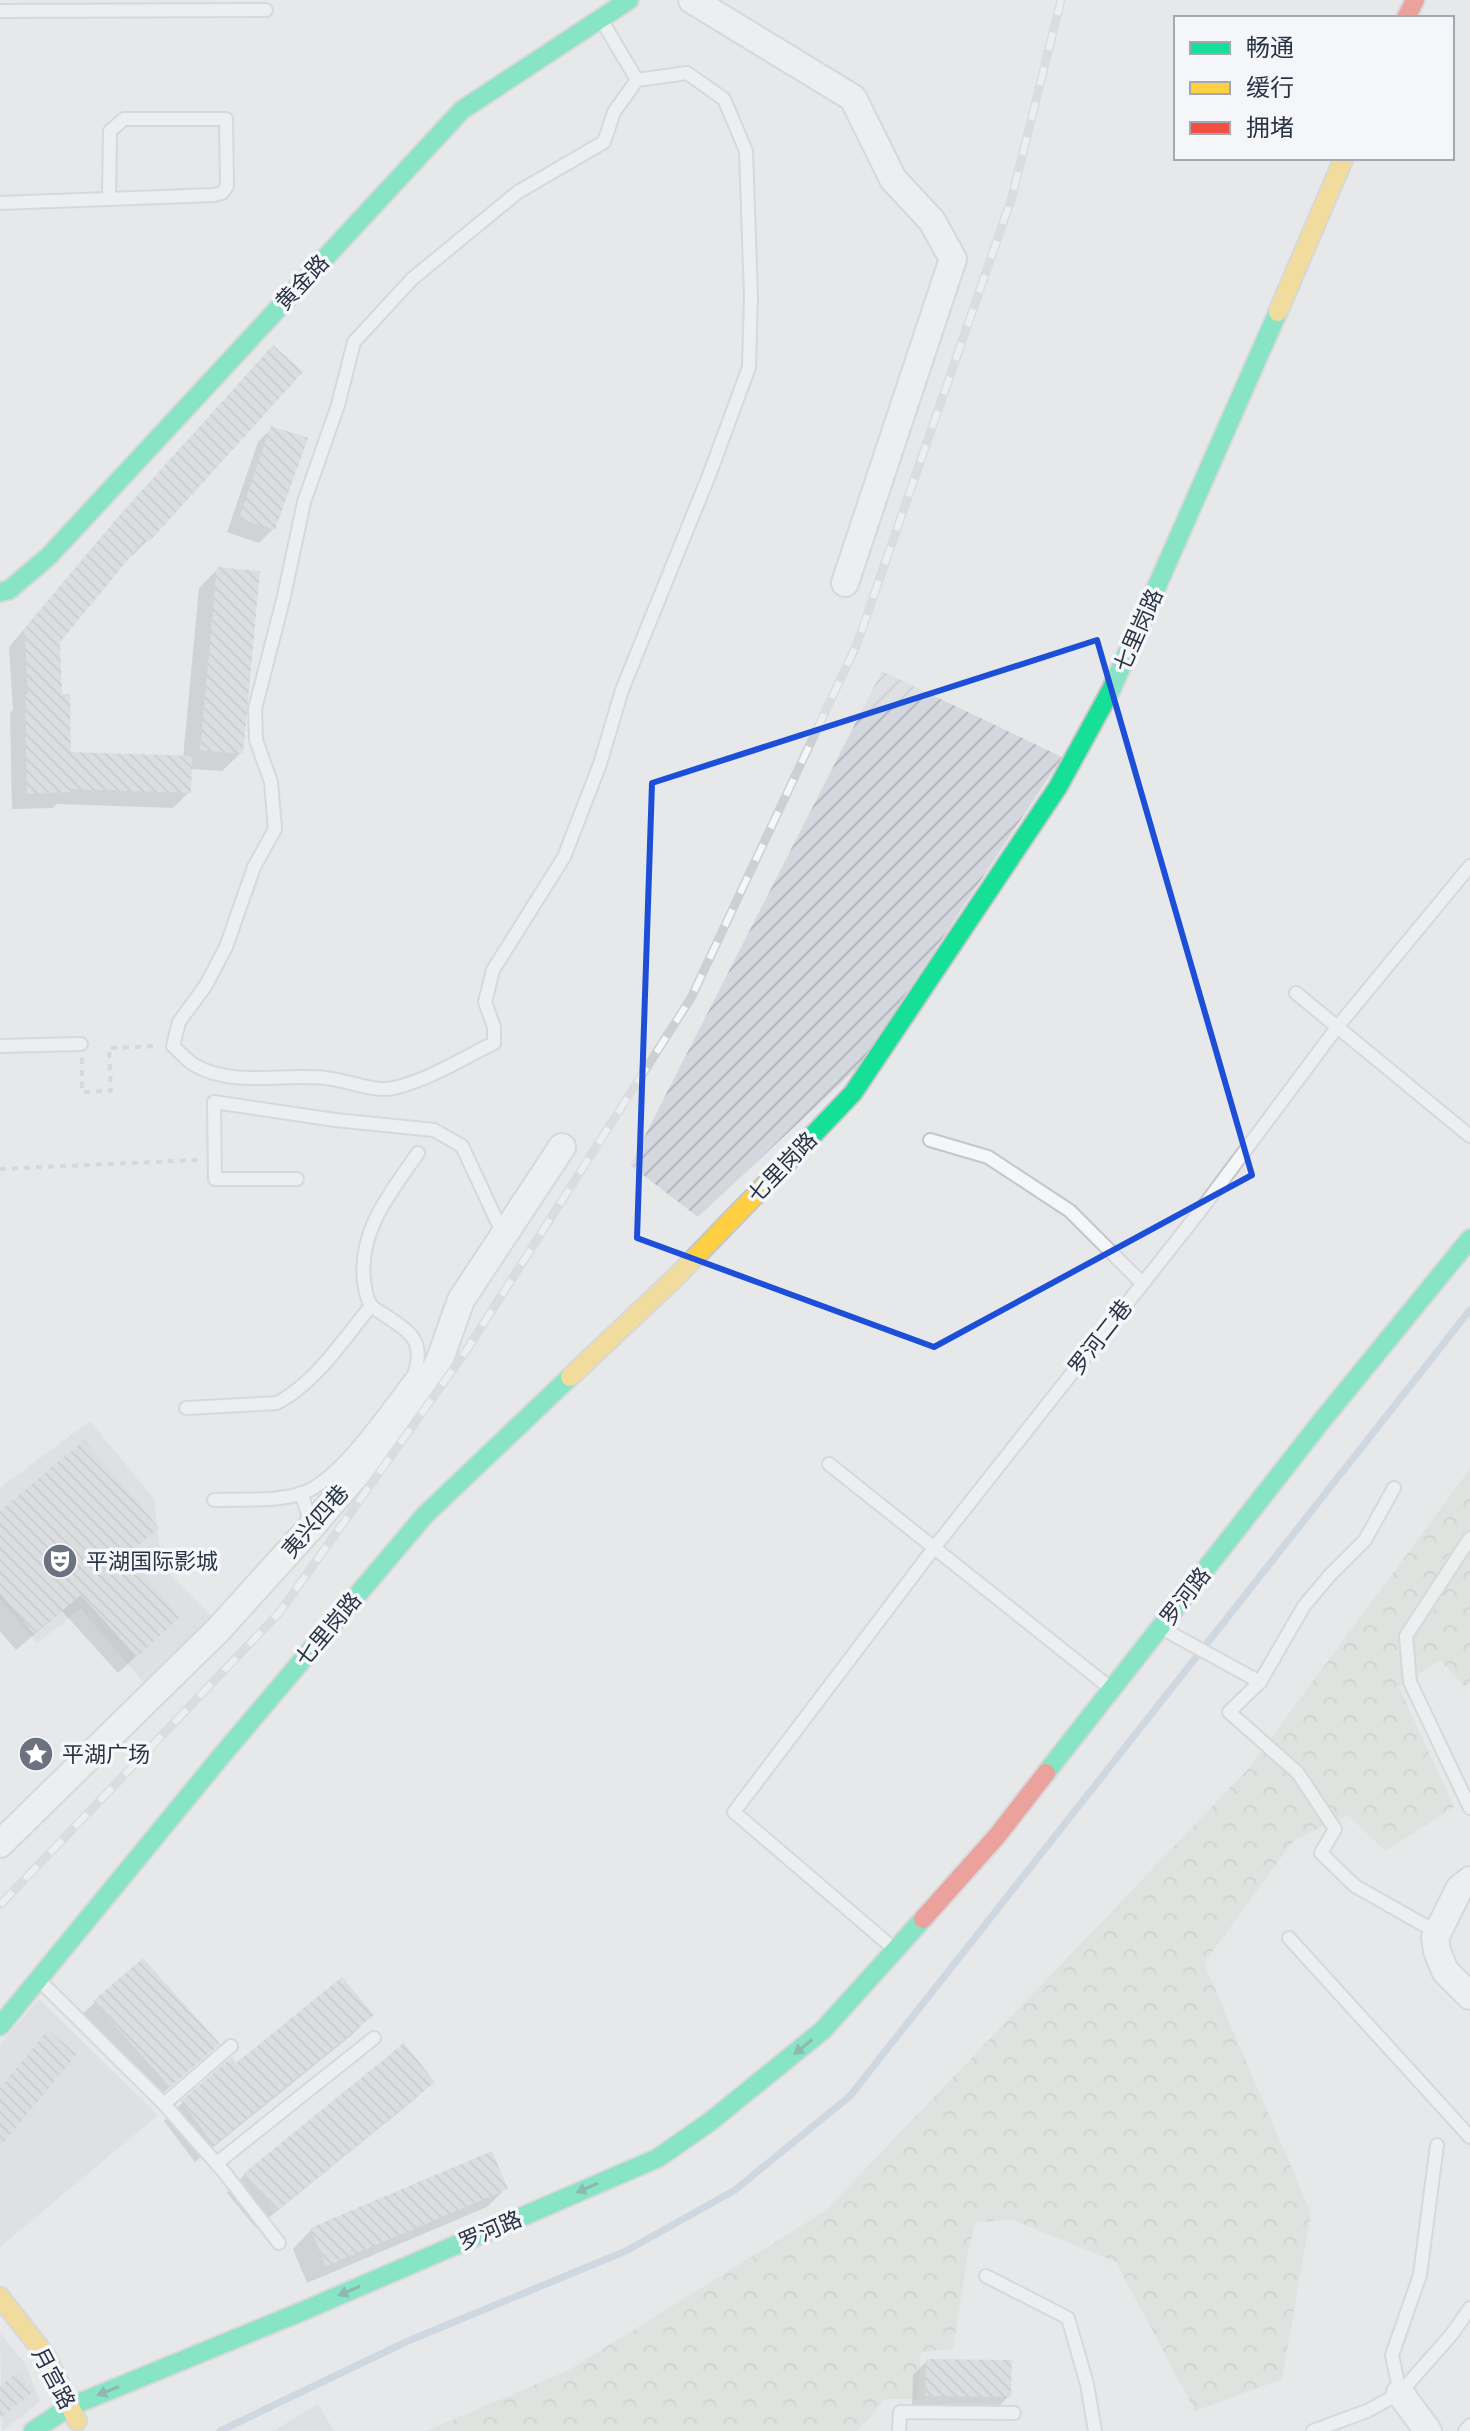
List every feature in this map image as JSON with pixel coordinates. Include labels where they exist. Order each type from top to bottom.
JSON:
[{"type":"main road","name":"黄金路","points":[[0,592],[9,590],[49,556],[462,110],[629,0]]},
{"type":"main road","name":"七里岗路","points":[[0,2026],[223,1754],[425,1515],[676,1277],[853,1093],[1058,787],[1111,690],[1239,404],[1343,160]]},
{"type":"main road","name":"罗河路","points":[[33,2431],[69,2420],[309,2326],[669,2170],[714,2142],[838,2039],[895,1950],[997,1836],[1324,1418],[1470,1239]]},
{"type":"main road","name":"月宫路","points":[[0,2297],[46,2356],[69,2420]]},
{"type":"street","points":[[692,0],[853,98],[893,179],[932,221],[953,259],[845,583]]},
{"type":"street","name":"夷兴四巷","points":[[0,1844],[218,1630],[372,1456],[428,1383],[439,1362],[461,1300],[562,1147]]},
{"type":"street","points":[[1470,1880],[1459,1889],[1435,1938],[1445,1971],[1470,1996]]},
{"type":"street","points":[[1400,2393],[1428,2431]]},
{"type":"lane","points":[[0,11],[266,10]]},
{"type":"lane","points":[[601,18],[637,80]]},
{"type":"lane","points":[[687,73],[724,99],[746,151],[751,297],[749,367],[710,473],[622,690],[600,764],[564,857],[493,970],[485,1002],[494,1027],[494,1043],[396,1088],[365,1087],[325,1078],[223,1074],[195,1066],[173,1046],[179,1022],[206,985],[226,947],[254,867],[275,829],[271,782],[256,740],[255,709],[304,502],[338,405],[354,342],[412,279],[518,192],[604,142],[614,112],[637,80],[687,73]]},
{"type":"lane","points":[[0,203],[109,199],[214,195],[222,193],[227,186],[226,119],[124,119],[110,131],[109,199]]},
{"type":"lane","name":"罗河二巷","points":[[895,1950],[734,1812],[1338,1026],[1470,866]]},
{"type":"lane","points":[[1296,993],[1470,1136]]},
{"type":"lane","points":[[0,1046],[81,1044]]},
{"type":"lane","points":[[297,1179],[215,1179],[214,1102],[335,1120],[434,1130],[462,1146],[503,1234]]},
{"type":"lane","points":[[930,1140],[988,1157],[1070,1211],[1142,1283]]},
{"type":"lane","points":[[214,1500],[264,1499],[301,1493],[322,1484],[342,1465],[414,1375],[418,1348],[413,1336],[371,1306],[362,1264],[379,1210],[418,1153]]},
{"type":"lane","points":[[186,1408],[277,1403],[288,1397],[335,1350],[371,1306]]},
{"type":"lane","points":[[829,1464],[1112,1689]]},
{"type":"lane","points":[[1394,1488],[1365,1540],[1304,1606],[1260,1682],[1229,1712],[1298,1773],[1335,1829],[1321,1853],[1355,1886],[1438,1933]]},
{"type":"lane","points":[[301,1493],[312,1526]]},
{"type":"lane","points":[[1470,1538],[1406,1636],[1410,1682],[1470,1808]]},
{"type":"lane","points":[[1161,1628],[1260,1682]]},
{"type":"lane","points":[[1289,1938],[1470,2137]]},
{"type":"lane","points":[[39,1979],[164,2104],[217,2163],[279,2243]]},
{"type":"lane","points":[[217,2163],[374,2038]]},
{"type":"lane","points":[[164,2104],[231,2046]]},
{"type":"lane","points":[[1400,2393],[1392,2355],[1420,2275],[1437,2145]]},
{"type":"lane","points":[[986,2276],[1068,2318],[1087,2384],[1095,2431]]},
{"type":"lane","points":[[1313,2431],[1367,2411],[1400,2393],[1452,2334],[1470,2308]]},
{"type":"lane","points":[[899,2431],[900,2412],[1014,2413]]},
{"type":"lane","points":[[1465,2431],[1470,2425]]},
{"type":"path","points":[[81,1044],[82,1092],[111,1091],[109,1048],[173,1046]]},
{"type":"path","points":[[0,1169],[216,1159]]},
{"type":"highlighted area","points":[[1097,640],[1252,1175],[934,1347],[637,1238],[652,783]]},
{"type":"shaded area","points":[[882,671],[1062,757],[856,1069],[698,1217],[630,1165]]},
{"type":"shaded area","points":[[90,1421],[154,1499],[162,1566],[214,1619],[144,1683],[81,1609],[37,1643],[0,1599],[0,1488]]},
{"type":"shaded area","points":[[39,1999],[158,2115],[0,2247],[0,2045]]},
{"type":"shaded area","points":[[0,2333],[26,2365],[40,2402],[2,2431]]},
{"type":"shaded area","points":[[318,2404],[334,2431],[273,2431]]},
{"type":"green space","points":[[1470,1469],[1470,1684],[1464,1686],[1440,1660],[1399,1687],[1454,1807],[1385,1851],[1348,1815],[1294,1840],[1204,1963],[1311,2213],[1282,2379],[1195,2411],[1116,2262],[1013,2220],[976,2222],[953,2349],[921,2352],[918,2399],[885,2399],[858,2431],[427,2431],[569,2370],[825,2211],[1248,1769]]},
{"type":"building","points":[[273,345],[303,372],[149,542],[145,539],[60,642],[62,694],[70,694],[71,752],[192,756],[191,793],[71,789],[71,792],[27,794],[25,695],[28,695],[24,629],[119,516]]},
{"type":"building","points":[[271,426],[308,438],[275,530],[239,518]]},
{"type":"building","points":[[217,567],[260,571],[243,754],[200,750]]},
{"type":"building","name":"平湖国际影城","points":[[84,1440],[159,1528],[128,1554],[179,1618],[137,1657],[81,1595],[34,1634],[0,1593],[0,1511]]},
{"type":"building","points":[[143,1958],[220,2044],[170,2087],[93,2001]]},
{"type":"building","points":[[342,1977],[374,2015],[214,2145],[181,2101],[232,2057],[236,2063]]},
{"type":"building","points":[[48,2030],[77,2054],[0,2147],[0,2088]]},
{"type":"building","points":[[404,2043],[435,2082],[276,2211],[244,2173]]},
{"type":"building","points":[[492,2151],[508,2189],[326,2266],[310,2228]]},
{"type":"building","points":[[926,2359],[1012,2360],[1011,2397],[925,2396]]},
{"type":"building","points":[[18,2372],[34,2391],[0,2418],[0,2386]]},
{"type":"waterway","points":[[220,2431],[408,2341],[626,2251],[735,2190],[850,2096],[1470,1310]]},
{"type":"railway","points":[[0,1905],[279,1613],[466,1351],[691,998],[857,644],[1012,197],[1061,0]]},
{"type":"traffic: fast","points":[[0,592],[9,590],[49,556],[462,110],[629,0]]},
{"type":"traffic: fast","points":[[771,1179],[853,1093],[1058,787],[1111,690],[1278,312]]},
{"type":"traffic: fast","points":[[1046,1773],[1324,1418],[1470,1239]]},
{"type":"traffic: fast","points":[[0,2026],[223,1754],[425,1515],[570,1377]]},
{"type":"traffic: fast","points":[[33,2431],[69,2407],[303,2311],[658,2158],[711,2121],[823,2030],[923,1919]]},
{"type":"traffic: slow","points":[[1278,312],[1343,160]]},
{"type":"traffic: slow","points":[[570,1377],[676,1277],[771,1179]]},
{"type":"traffic: slow","points":[[0,2297],[46,2356],[77,2421]]},
{"type":"traffic: jam","points":[[1407,16],[1415,0]]},
{"type":"traffic: jam","points":[[923,1919],[997,1836],[1046,1773]]},
{"type":"place","name":"平湖国际影城","points":[[60,1561]]},
{"type":"place","name":"平湖广场","points":[[36,1754]]}]
